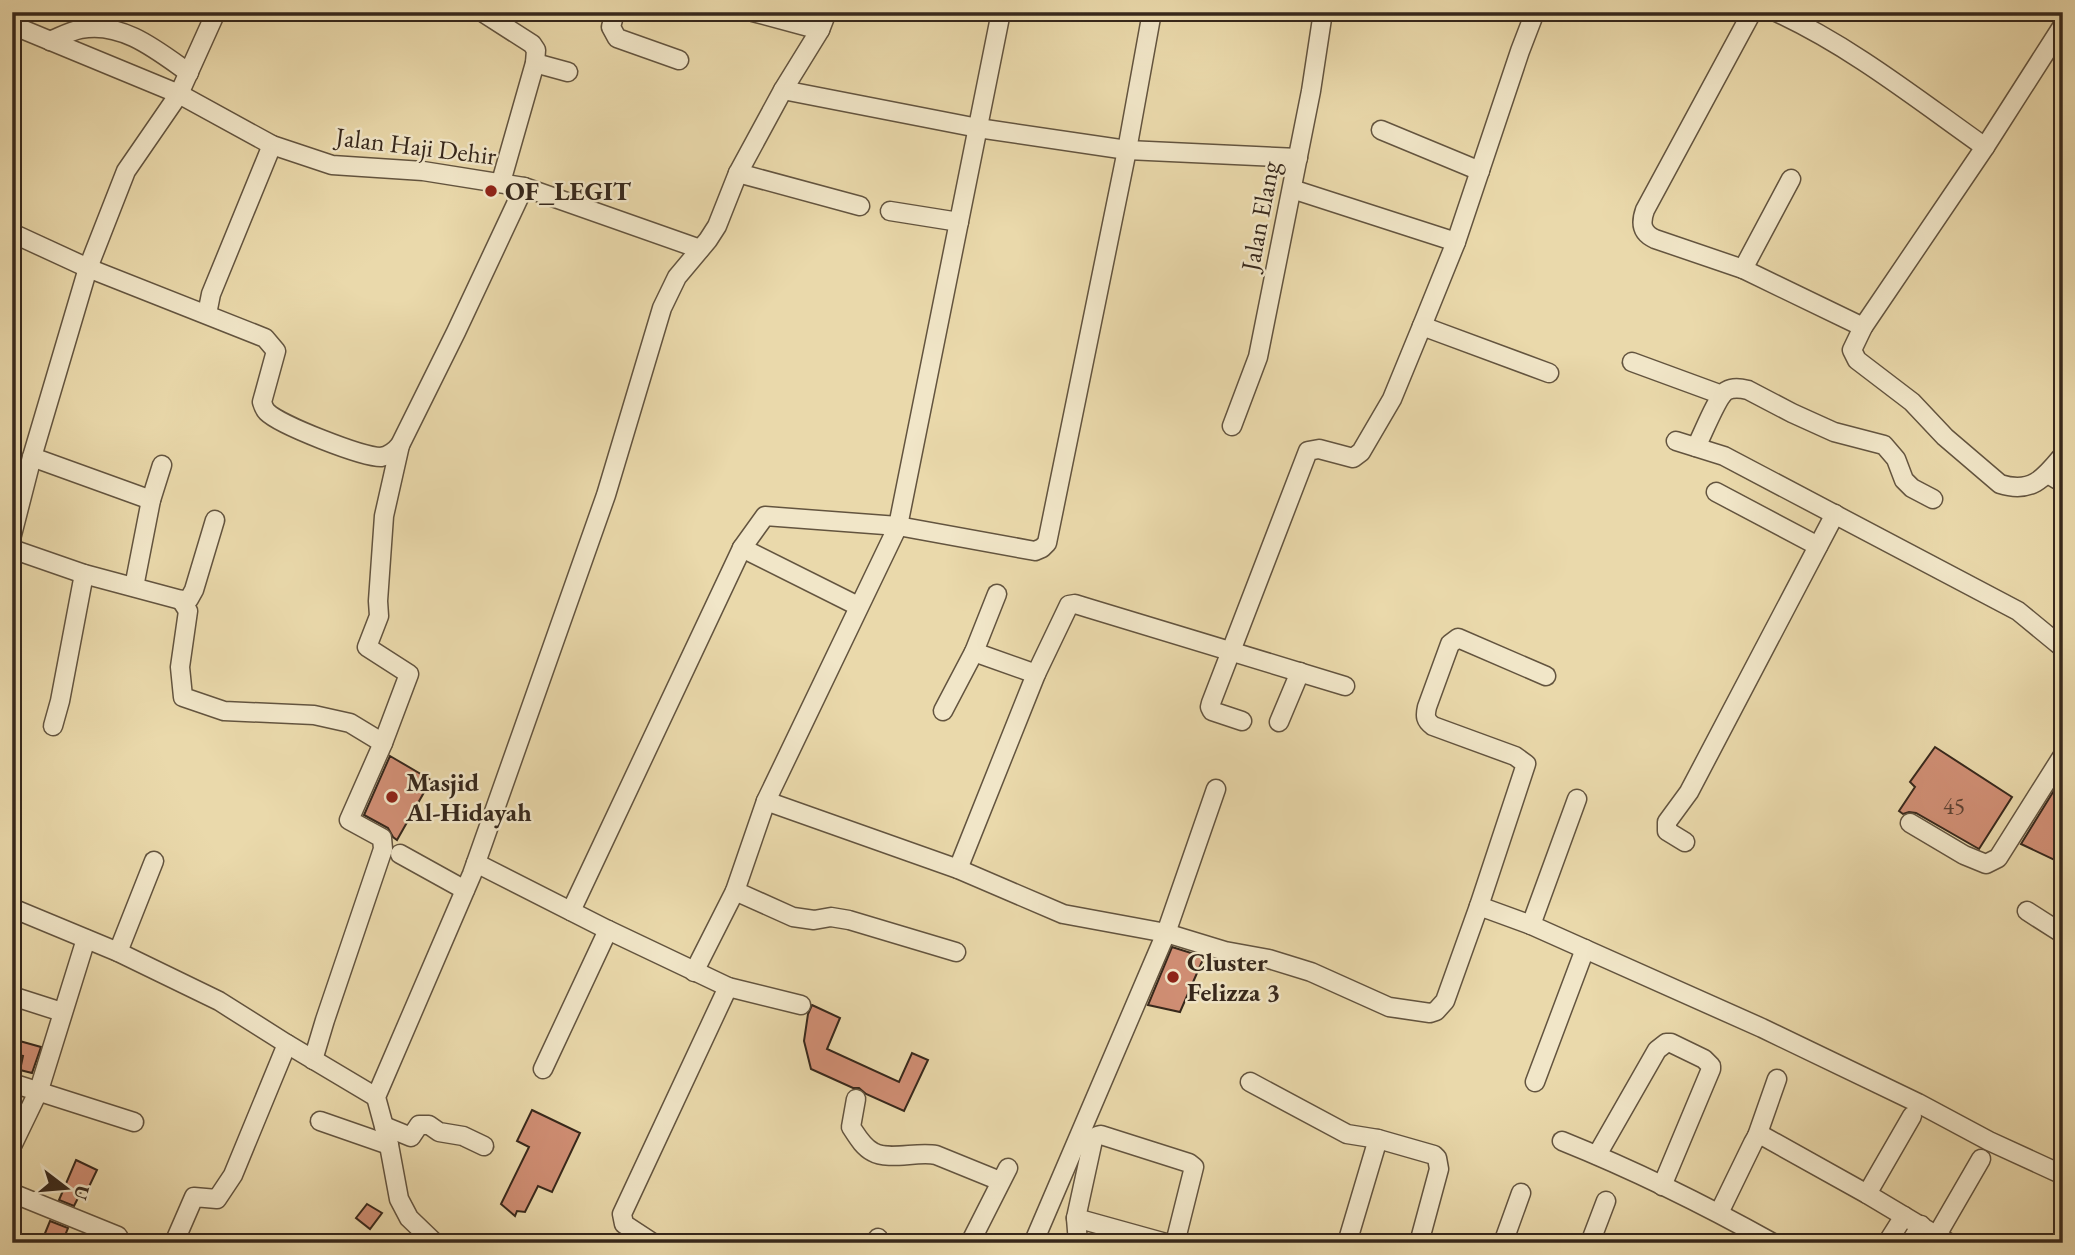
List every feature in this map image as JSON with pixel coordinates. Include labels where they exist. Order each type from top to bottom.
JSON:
[{"type":"street","points":[[12,535],[32,457],[88,268],[126,171],[179,94],[216,12]]},
{"type":"street","points":[[482,12],[532,44],[536,50],[535,63],[501,182]]},
{"type":"street","points":[[615,12],[611,27],[617,38],[679,60]]},
{"type":"street","points":[[753,12],[820,30]]},
{"type":"street","points":[[435,1243],[409,1218],[399,1199],[389,1145],[376,1097],[476,863],[606,495],[662,308],[677,277],[708,240],[723,213],[738,173],[783,90],[820,30],[827,12]]},
{"type":"street","points":[[694,972],[735,891],[766,801],[898,526],[1001,12]]},
{"type":"street","points":[[571,911],[742,548],[765,516],[898,526],[1035,551],[1047,543],[1152,12]]},
{"type":"street","name":"Jalan Elang","points":[[1232,426],[1258,357],[1311,91],[1323,12]]},
{"type":"street","points":[[1241,721],[1210,707],[1308,451],[1319,449],[1353,458],[1360,452],[1391,399],[1455,242],[1535,12]]},
{"type":"street","points":[[1752,12],[1642,219],[1642,228],[1648,235],[1743,269],[1863,327]]},
{"type":"street","points":[[1776,12],[1861,58],[1985,147]]},
{"type":"street","name":"Jalan Haji Dehir","points":[[12,25],[179,94],[272,145],[332,165],[423,171],[524,187],[700,249]]},
{"type":"street","points":[[2063,25],[1852,347],[1857,360],[1912,402],[1938,430],[2000,484],[2010,488],[2032,486],[2055,479],[2063,455]]},
{"type":"street","points":[[50,41],[82,29],[111,30],[147,43],[189,73]]},
{"type":"street","points":[[535,63],[568,72]]},
{"type":"street","points":[[783,90],[978,128],[1127,149],[1298,158]]},
{"type":"street","points":[[1381,130],[1480,171]]},
{"type":"street","points":[[207,314],[211,294],[272,145]]},
{"type":"street","points":[[738,173],[860,206]]},
{"type":"street","points":[[1743,269],[1791,179]]},
{"type":"street","points":[[313,1060],[383,849],[382,838],[349,820],[383,743],[409,674],[367,647],[379,617],[384,516],[400,445],[524,187]]},
{"type":"street","points":[[1292,190],[1455,242]]},
{"type":"street","points":[[890,211],[959,222]]},
{"type":"street","points":[[12,233],[88,268],[265,338],[276,351],[262,402],[268,412],[295,428],[356,452],[381,457],[390,454],[400,445]]},
{"type":"street","points":[[1422,326],[1549,373]]},
{"type":"street","points":[[1632,362],[1721,395]]},
{"type":"street","points":[[1696,447],[1721,395],[1732,388],[1748,390],[1834,432],[1884,445],[1896,458],[1904,480],[1912,488],[1933,499]]},
{"type":"street","points":[[1676,441],[1724,456],[2018,611],[2063,648]]},
{"type":"street","points":[[32,457],[151,500]]},
{"type":"street","points":[[134,587],[151,500],[162,465]]},
{"type":"street","points":[[1716,492],[1818,546]]},
{"type":"street","points":[[1685,842],[1667,831],[1667,822],[1689,792],[1835,514]]},
{"type":"street","points":[[12,549],[84,574],[181,600],[189,599],[215,520]]},
{"type":"street","points":[[742,548],[858,606]]},
{"type":"street","points":[[53,726],[84,574]]},
{"type":"street","points":[[943,711],[974,652],[997,594]]},
{"type":"street","points":[[181,600],[188,611],[180,667],[183,697],[224,710],[314,715],[350,723],[383,743]]},
{"type":"street","points":[[958,869],[1035,674],[1072,604],[1345,686]]},
{"type":"street","points":[[766,801],[958,869],[1063,914],[1166,933],[1218,949],[1269,959],[1311,972],[1389,1007],[1430,1013],[1436,1011],[1445,1001],[1525,764],[1515,756],[1433,726],[1427,722],[1425,716],[1427,707],[1450,644],[1458,638],[1546,676]]},
{"type":"street","points":[[974,652],[1035,674]]},
{"type":"street","points":[[1279,722],[1300,672]]},
{"type":"street","points":[[1910,823],[1964,855],[1986,864],[1997,858],[2063,755]]},
{"type":"street","points":[[1035,1239],[1166,933],[1216,789]]},
{"type":"street","points":[[1531,925],[1577,799]]},
{"type":"street","points":[[400,854],[465,890]]},
{"type":"street","points":[[118,952],[154,861]]},
{"type":"street","points":[[476,863],[727,987],[801,1005]]},
{"type":"street","points":[[735,891],[793,917],[849,920],[956,952]]},
{"type":"street","points":[[1479,906],[1531,925],[1762,1028],[2063,1175]]},
{"type":"street","points":[[12,908],[118,952],[219,1001],[376,1097]]},
{"type":"street","points":[[2026,911],[2063,934]]},
{"type":"street","points":[[543,1069],[608,930]]},
{"type":"street","points":[[15,1136],[39,1090],[86,939]]},
{"type":"street","points":[[1535,1082],[1585,949]]},
{"type":"street","points":[[653,1243],[624,1224],[622,1214],[727,987]]},
{"type":"street","points":[[12,996],[62,1012]]},
{"type":"street","points":[[1597,1155],[1657,1050],[1666,1043],[1671,1043],[1704,1059],[1711,1069],[1662,1186]]},
{"type":"street","points":[[174,1243],[194,1197],[217,1199],[233,1175],[287,1044]]},
{"type":"street","points":[[1719,1213],[1757,1136],[1777,1079]]},
{"type":"street","points":[[1250,1082],[1347,1134],[1378,1139],[1434,1155],[1439,1169],[1419,1243]]},
{"type":"street","points":[[12,1083],[134,1122]]},
{"type":"street","points":[[856,1099],[851,1127],[872,1152],[881,1156],[927,1153],[1004,1174],[970,1243]]},
{"type":"street","points":[[1867,1194],[1912,1116]]},
{"type":"street","points":[[320,1121],[389,1145]]},
{"type":"street","points":[[384,1126],[411,1137],[419,1125],[429,1125],[439,1132],[463,1136],[484,1146]]},
{"type":"street","points":[[1078,1243],[1077,1214],[1093,1140],[1101,1135],[1193,1164],[1195,1170],[1175,1243]]},
{"type":"street","points":[[1757,1136],[1771,1140],[1943,1239],[1981,1159]]},
{"type":"street","points":[[1347,1243],[1378,1139]]},
{"type":"street","points":[[1562,1141],[1719,1213],[1773,1243]]},
{"type":"street","points":[[12,1193],[118,1236]]},
{"type":"street","points":[[1503,1243],[1521,1193]]},
{"type":"street","points":[[1590,1243],[1605,1201]]},
{"type":"street","points":[[1077,1214],[1166,1243]]},
{"type":"street","points":[[1887,1243],[1904,1216]]},
{"type":"street","points":[[1910,1243],[1921,1225]]},
{"type":"building","points":[[1935,747],[2012,797],[1979,849],[1916,813],[1903,814],[1899,811],[1915,787],[1910,782]]},
{"type":"building","name":"Masjid Al-Hidayah","points":[[390,756],[431,780],[397,840],[388,828],[364,815]]},
{"type":"building","points":[[2058,784],[2063,787],[2063,864],[2021,844]]},
{"type":"building","name":"Cluster Felizza 3","points":[[1172,947],[1204,957],[1180,1012],[1148,1005]]},
{"type":"building","points":[[812,1005],[840,1018],[827,1049],[899,1082],[912,1053],[928,1060],[904,1111],[866,1094],[859,1088],[853,1088],[811,1069],[804,1041]]},
{"type":"building","points":[[16,1040],[41,1047],[32,1073],[20,1070],[23,1056],[12,1053]]},
{"type":"building","points":[[532,1110],[580,1133],[552,1192],[538,1186],[525,1212],[517,1211],[515,1216],[501,1204],[529,1147],[517,1141]]},
{"type":"building","points":[[76,1160],[97,1170],[86,1193],[82,1190],[74,1206],[59,1200]]},
{"type":"building","points":[[367,1204],[382,1213],[370,1229],[356,1218]]},
{"type":"building","points":[[50,1221],[68,1228],[62,1243],[41,1243]]},
{"type":"place","name":"OF_LEGIT","points":[[491,191]]},
{"type":"place","name":"Masjid Al-Hidayah","points":[[392,797]]},
{"type":"place","name":"Cluster Felizza 3","points":[[1173,977]]}]
